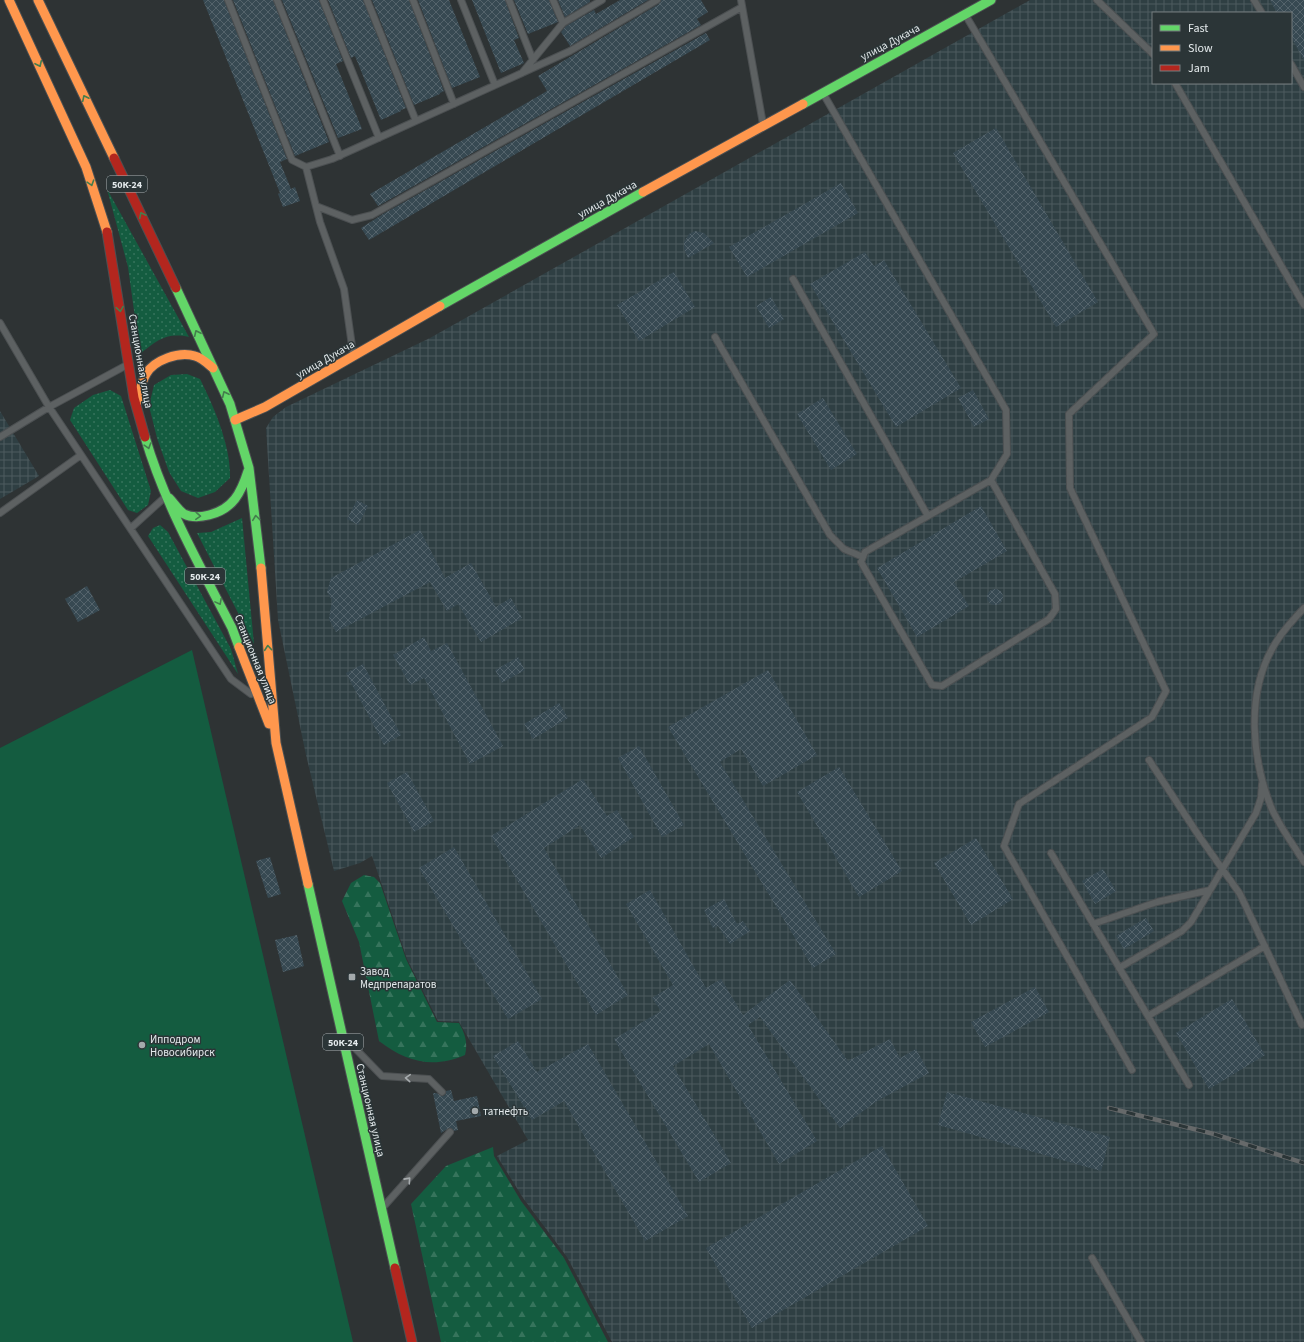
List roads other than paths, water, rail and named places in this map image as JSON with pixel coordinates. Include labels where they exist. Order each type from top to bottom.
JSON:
[{"type":"main road","name":"Станционная улица","points":[[38,0],[150,231],[230,404],[249,468],[257,526],[276,742],[412,1342]]},
{"type":"main road","name":"улица Дукача","points":[[235,420],[265,407],[494,275],[764,126],[822,92],[991,0]]},
{"type":"main road","name":"Станционная улица","points":[[10,3],[89,174],[109,238],[128,364],[137,408],[155,470],[175,517],[232,628],[258,700],[276,742]]},
{"type":"main road","points":[[137,408],[140,385],[146,372],[157,362],[179,355],[196,356],[213,368]]},
{"type":"main road","points":[[166,496],[184,514],[197,517],[216,514],[233,505],[242,491],[249,468]]},
{"type":"lane","points":[[228,0],[292,160],[306,168],[316,206],[344,289],[354,357]]},
{"type":"lane","points":[[277,0],[340,156]]},
{"type":"lane","points":[[323,0],[379,138]]},
{"type":"lane","points":[[368,0],[416,121]]},
{"type":"lane","points":[[413,0],[454,104]]},
{"type":"lane","points":[[461,0],[495,86]]},
{"type":"lane","points":[[509,0],[533,60]]},
{"type":"lane","points":[[553,0],[563,23]]},
{"type":"lane","points":[[522,73],[563,23],[602,0]]},
{"type":"lane","points":[[306,168],[340,156],[570,51],[657,0]]},
{"type":"lane","points":[[1097,0],[1152,53]]},
{"type":"lane","points":[[1254,0],[1261,12]]},
{"type":"lane","points":[[0,2],[10,3]]},
{"type":"lane","points":[[316,206],[352,220],[372,215],[741,3],[764,126]]},
{"type":"lane","points":[[965,14],[1154,334],[1069,414],[1070,488],[1166,691],[1152,718],[1018,804],[1004,846],[1132,1070]]},
{"type":"lane","points":[[1292,66],[1304,87]]},
{"type":"lane","points":[[1176,84],[1304,305]]},
{"type":"lane","points":[[822,92],[1006,410],[1007,454],[991,480],[865,552],[861,562],[932,685],[942,686],[1049,619],[1056,609],[1055,594],[991,480]]},
{"type":"lane","points":[[793,279],[928,516]]},
{"type":"lane","points":[[0,323],[49,407],[231,679],[258,700]]},
{"type":"lane","points":[[715,337],[830,535],[844,549],[863,557]]},
{"type":"lane","points":[[0,437],[49,407],[128,364]]},
{"type":"lane","points":[[0,512],[81,455]]},
{"type":"lane","points":[[131,528],[166,496]]},
{"type":"lane","points":[[1304,608],[1283,631],[1272,650],[1262,671],[1255,707],[1256,750],[1262,780],[1272,808],[1304,862]]},
{"type":"lane","points":[[1149,760],[1199,836],[1223,867],[1240,894],[1302,1025]]},
{"type":"lane","points":[[1119,968],[1187,926],[1196,915],[1223,867],[1256,814],[1261,798],[1262,780]]},
{"type":"lane","points":[[1051,853],[1189,1085]]},
{"type":"lane","points":[[1093,924],[1157,902],[1210,890]]},
{"type":"lane","points":[[1148,1016],[1265,946]]},
{"type":"lane","points":[[342,1035],[382,1076],[429,1079],[442,1092]]},
{"type":"lane","points":[[382,1209],[450,1132]]},
{"type":"lane","points":[[1092,1258],[1141,1342]]},
{"type":"railway","points":[[1109,1108],[1214,1134],[1304,1163]]},
{"type":"place","name":"Завод Медпрепаратов","points":[[352,977]]},
{"type":"place","name":"Ипподром Новосибирск","points":[[142,1045]]},
{"type":"place","name":"татнефть","points":[[475,1111]]}]
